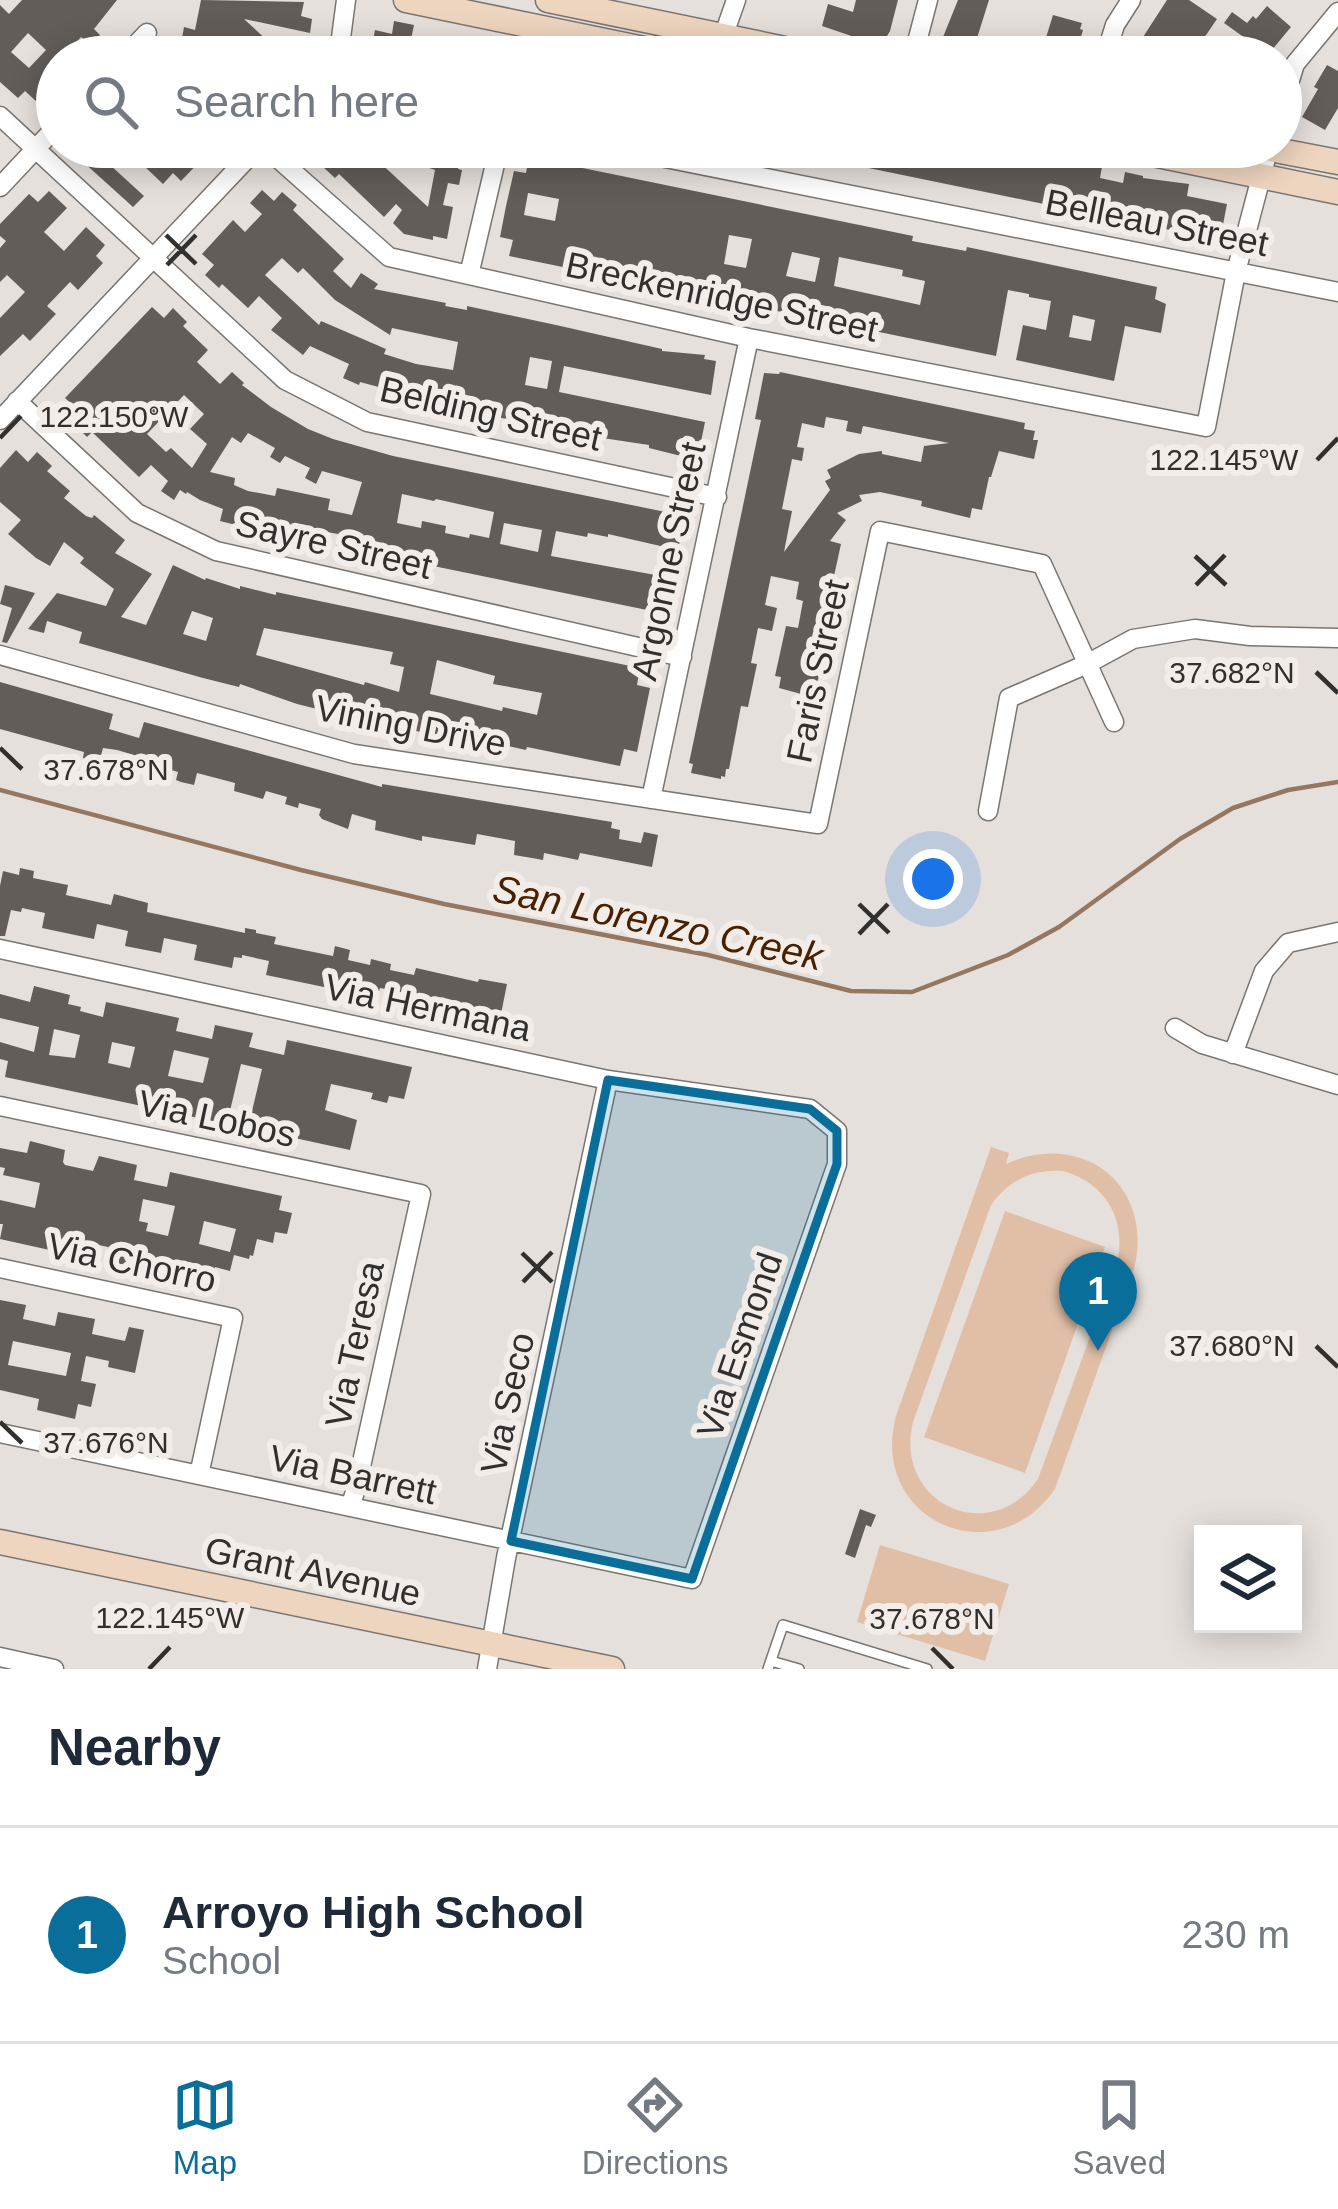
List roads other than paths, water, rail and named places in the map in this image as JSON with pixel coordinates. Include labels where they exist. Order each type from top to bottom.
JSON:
[{"type":"main road","points":[[406,0],[581,36]]},
{"type":"main road","points":[[548,0],[679,36]]},
{"type":"main road","points":[[1302,155],[1338,162]]},
{"type":"main road","points":[[1218,168],[1338,192]]},
{"type":"main road","name":"Grant Avenue","points":[[0,1542],[489,1657],[612,1669]]},
{"type":"street","points":[[341,36],[346,0]]},
{"type":"street","points":[[723,36],[736,0]]},
{"type":"street","points":[[919,36],[928,0]]},
{"type":"street","points":[[1112,36],[1131,0]]},
{"type":"street","points":[[1302,56],[1338,12]]},
{"type":"street","points":[[144,36],[147,33]]},
{"type":"street","name":"Belding Street","points":[[0,116],[35,149]]},
{"type":"street","points":[[0,187],[35,149]]},
{"type":"street","name":"Belding Street","points":[[55,168],[285,380],[367,422],[717,496]]},
{"type":"street","points":[[0,420],[240,168]]},
{"type":"street","name":"Breckenridge Street","points":[[285,168],[389,257],[749,338],[1206,427],[1236,272]]},
{"type":"street","points":[[469,275],[494,168]]},
{"type":"street","name":"Belleau Street","points":[[715,168],[1338,292]]},
{"type":"street","points":[[1236,272],[1263,168]]},
{"type":"street","name":"Argonne Street","points":[[651,799],[749,338]]},
{"type":"street","name":"Sayre Street","points":[[17,401],[136,513],[216,551],[682,657]]},
{"type":"street","name":"Faris Street","points":[[818,824],[880,531],[1042,565],[1087,664]]},
{"type":"street","points":[[988,812],[1009,698],[1133,639],[1195,629],[1338,638]]},
{"type":"street","name":"Vining Drive","points":[[0,655],[354,754],[818,824]]},
{"type":"street","points":[[1087,664],[1114,722]]},
{"type":"street","points":[[1233,1054],[1264,971],[1288,944],[1338,932]]},
{"type":"street","name":"Via Hermana","points":[[0,950],[608,1080],[810,1109],[837,1131]]},
{"type":"street","points":[[1175,1028],[1202,1044],[1338,1085]]},
{"type":"street","name":"Via Seco","points":[[489,1657],[608,1080]]},
{"type":"street","name":"Via Lobos","points":[[0,1106],[421,1194]]},
{"type":"street","name":"Via Esmond","points":[[692,1579],[837,1163],[837,1131]]},
{"type":"street","name":"Via Teresa","points":[[350,1507],[421,1194]]},
{"type":"street","name":"Via Chorro","points":[[0,1268],[233,1318],[199,1475]]},
{"type":"street","name":"Via Barrett","points":[[0,1432],[692,1579]]},
{"type":"street","points":[[0,1658],[54,1669]]},
{"type":"lane","points":[[800,1669],[770,1665],[783,1625],[927,1669]]},
{"type":"waterway","name":"San Lorenzo Creek","points":[[0,790],[444,904],[708,955],[851,991],[912,992],[1008,955],[1059,927],[1180,839],[1233,808],[1288,790],[1338,782]]},
{"type":"place","name":"Arroyo High School","points":[[1098,1351]]}]
